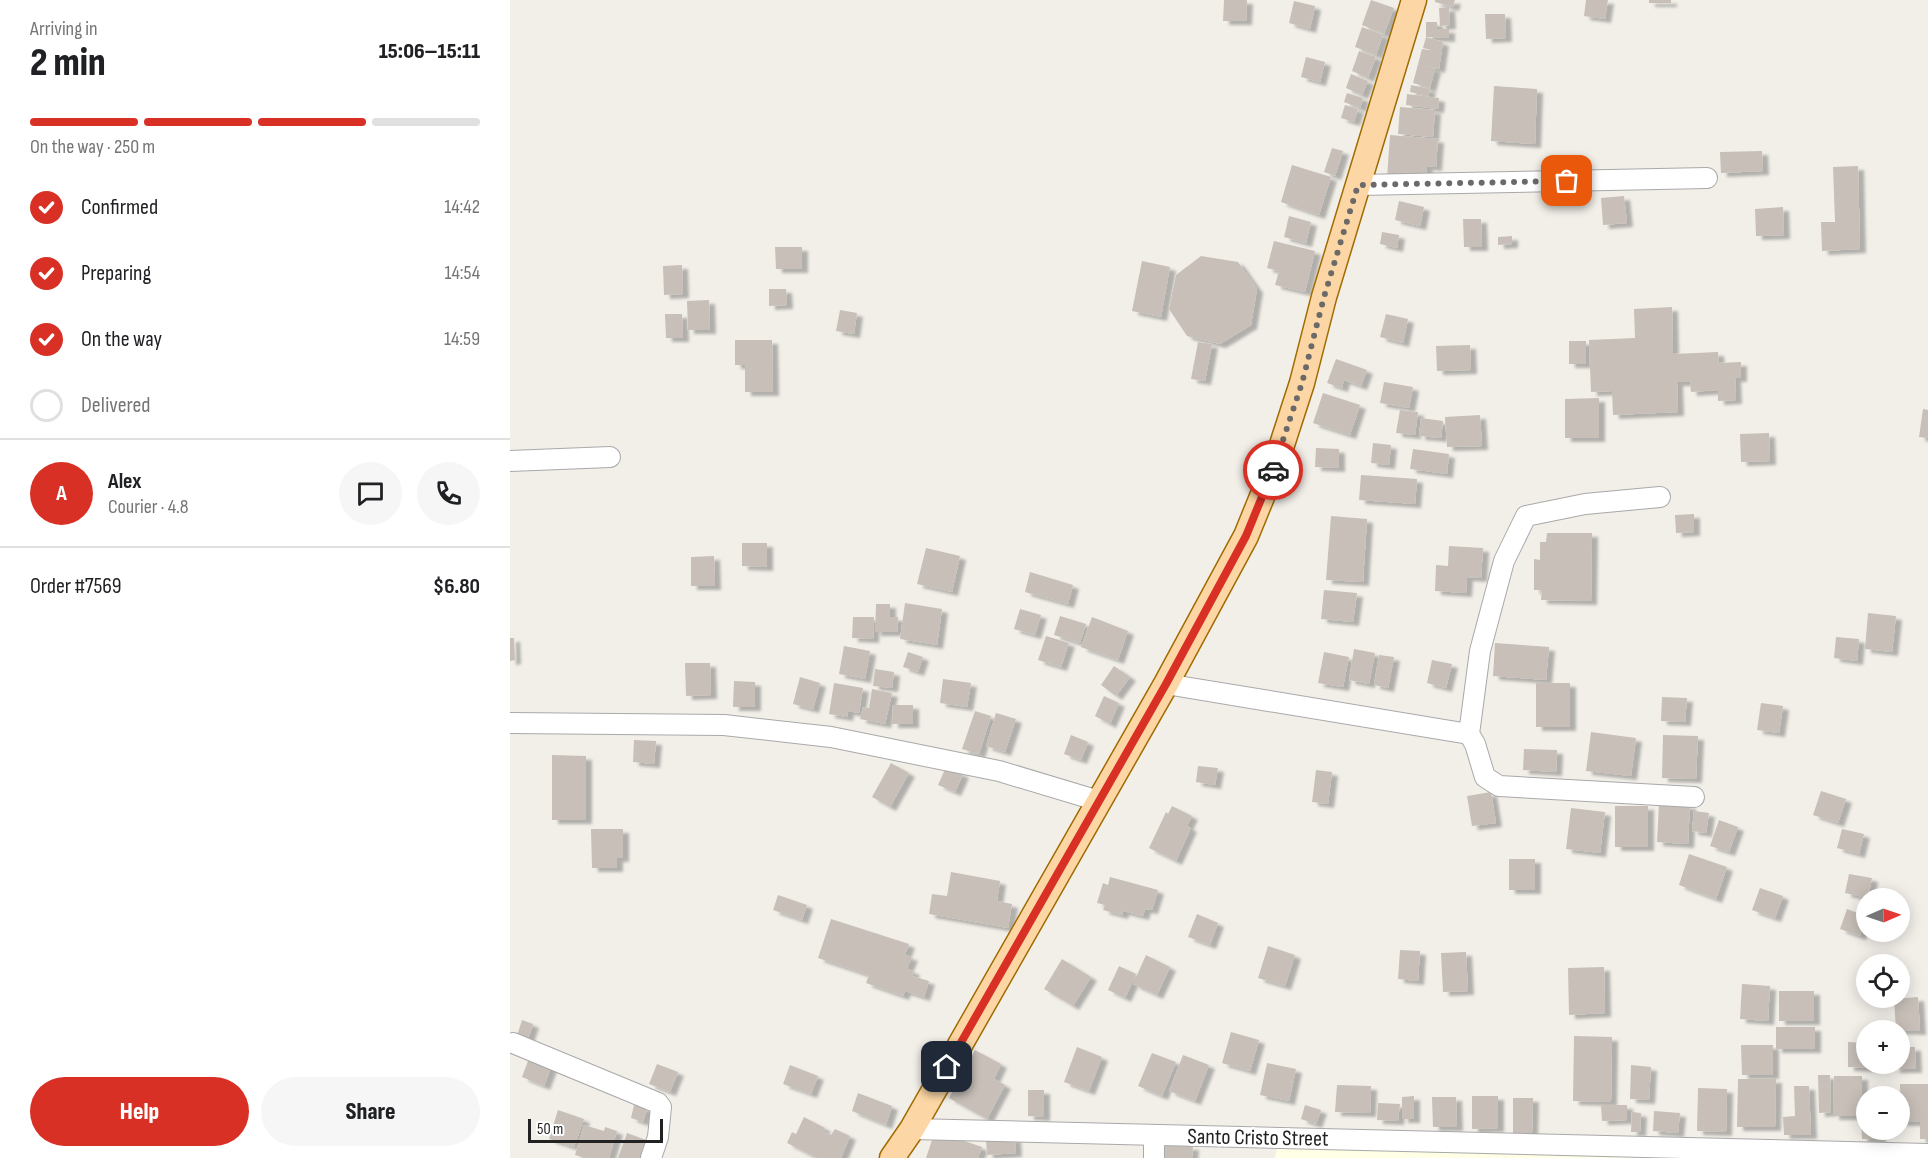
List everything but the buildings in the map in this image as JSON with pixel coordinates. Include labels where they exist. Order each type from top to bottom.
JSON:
[{"type":"main road","points":[[892,1158],[912,1129],[1100,801],[1246,536],[1277,460],[1302,383],[1324,297],[1414,0]]},
{"type":"street","points":[[1358,185],[1707,178]]},
{"type":"street","points":[[510,461],[610,457]]},
{"type":"street","points":[[1660,497],[1585,504],[1526,516],[1504,561],[1480,651],[1469,734],[1475,744],[1485,777],[1499,786],[1694,797]]},
{"type":"street","points":[[1166,684],[1469,734]]},
{"type":"street","points":[[510,723],[724,725],[831,737],[999,771],[1100,801]]},
{"type":"street","points":[[513,1043],[658,1103],[661,1107],[658,1137],[651,1158]]},
{"type":"street","name":"Santo Cristo Street","points":[[912,1129],[1928,1155]]},
{"type":"street","points":[[1154,1135],[1154,1158]]},
{"type":"shaded area","points":[[1277,1148],[1697,1158],[1275,1158]]},
{"type":"way so far","points":[[1273,470],[1302,383],[1324,297],[1358,185],[1567,181]]},
{"type":"route","points":[[947,1067],[1166,684],[1246,536],[1273,470]]}]
